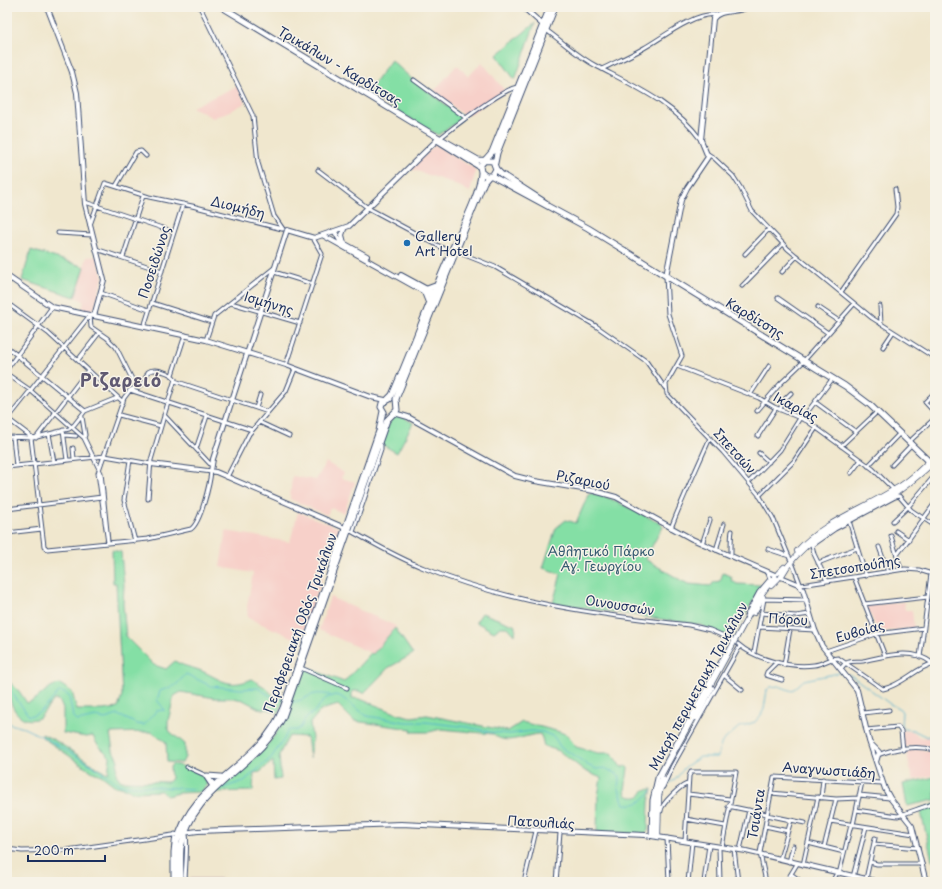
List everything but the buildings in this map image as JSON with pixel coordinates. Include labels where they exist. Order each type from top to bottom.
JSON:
[{"type":"main road","name":"Τρικάλων - Καρδίτσας","points":[[222,7],[427,131],[480,167]]},
{"type":"main road","points":[[550,7],[544,27],[497,153],[495,163],[497,170],[484,182],[435,295],[400,390],[397,405],[393,414],[388,414],[382,408],[387,399],[391,397],[398,384],[428,304],[435,295],[436,285],[453,252],[476,193],[481,173],[480,167],[492,152],[544,27],[555,7]]},
{"type":"main road","name":"Τρικάλων - Καρδίτσας","points":[[439,139],[478,160],[485,160]]},
{"type":"main road","points":[[485,160],[491,160],[495,163]]},
{"type":"main road","name":"Καρδίτσης","points":[[497,170],[539,197],[549,206]]},
{"type":"main road","points":[[481,173],[490,176]]},
{"type":"main road","name":"Καρδίτσης","points":[[490,176],[549,206],[854,392],[932,464]]},
{"type":"main road","points":[[428,304],[426,290],[436,285]]},
{"type":"main road","points":[[387,399],[394,400],[397,405]]},
{"type":"main road","name":"Περιφερειακή Οδός Τρικάλων","points":[[181,882],[182,832],[202,802],[222,777],[258,747],[277,722],[349,530],[379,431],[382,408]]},
{"type":"main road","name":"Περιφερειακή Οδός Τρικάλων","points":[[174,882],[176,856],[182,832],[195,805],[214,787],[261,750],[272,737],[286,710],[387,420],[393,414]]},
{"type":"main road","name":"Μικρή περιμετρική Τρικάλων","points":[[655,836],[659,796],[663,780],[739,645],[762,599],[790,558],[819,532],[893,490],[932,464]]},
{"type":"main road","name":"Μικρή περιμετρική Τρικάλων","points":[[655,836],[655,798],[661,777],[756,602],[778,576],[814,540],[838,524],[895,493],[932,464]]},
{"type":"main road","points":[[206,775],[222,777]]},
{"type":"main road","points":[[190,822],[196,830]]},
{"type":"street","points":[[47,7],[76,85],[84,202],[104,280],[101,293],[92,315],[91,327],[98,333],[108,338],[116,347],[136,387]]},
{"type":"street","points":[[200,7],[253,116],[259,167],[274,216],[285,230],[312,238],[334,232],[353,223],[439,139],[466,118],[512,88],[518,87]]},
{"type":"street","points":[[523,7],[544,27],[579,56],[655,97],[685,120],[701,140],[708,154],[732,176],[740,187],[752,211],[768,230],[854,304],[881,324],[935,358]]},
{"type":"street","points":[[602,69],[642,49],[694,19],[739,11],[748,7]]},
{"type":"street","points":[[701,140],[712,23],[717,15]]},
{"type":"street","points":[[414,80],[466,118]]},
{"type":"street","points":[[89,226],[104,183],[116,186],[136,152],[141,151],[146,156]]},
{"type":"street","points":[[665,388],[682,358],[682,353],[668,314],[666,276],[682,198],[707,160],[708,154]]},
{"type":"street","name":"Σπετσών","points":[[318,170],[368,208],[453,252],[496,268],[530,286],[560,307],[591,323],[643,358],[665,388],[670,398],[710,438],[749,482],[772,518],[790,558]]},
{"type":"street","name":"Διομήδη","points":[[116,186],[143,196],[183,204],[285,230]]},
{"type":"street","points":[[840,292],[896,214],[897,207],[895,189]]},
{"type":"street","points":[[123,257],[143,196]]},
{"type":"street","points":[[84,202],[174,232]]},
{"type":"street","name":"Ποσειδώνος","points":[[144,327],[183,204]]},
{"type":"street","points":[[344,228],[342,235],[344,243]]},
{"type":"street","points":[[88,370],[33,438],[34,464],[44,546],[47,549],[135,541],[153,538],[194,527],[206,494],[212,465],[225,422],[276,267],[285,230]]},
{"type":"street","points":[[744,254],[768,230]]},
{"type":"street","points":[[334,232],[336,242]]},
{"type":"street","points":[[334,232],[338,239],[344,243],[435,295]]},
{"type":"street","points":[[58,233],[92,235]]},
{"type":"street","points":[[323,236],[426,290]]},
{"type":"street","points":[[286,365],[322,252],[312,238]]},
{"type":"street","points":[[742,286],[783,244]]},
{"type":"street","points":[[96,249],[162,271]]},
{"type":"street","points":[[782,272],[797,256]]},
{"type":"street","points":[[206,340],[214,316],[276,267]]},
{"type":"street","points":[[274,272],[313,284]]},
{"type":"street","points":[[7,284],[9,278],[52,307],[206,340],[295,368],[371,397],[387,399]]},
{"type":"street","points":[[101,293],[149,310]]},
{"type":"street","points":[[778,298],[828,333]]},
{"type":"street","points":[[152,302],[212,322]]},
{"type":"street","points":[[7,303],[39,326],[123,402]]},
{"type":"street","name":"Ισμήνης","points":[[231,303],[300,323]]},
{"type":"street","points":[[757,411],[764,401],[804,361],[854,304]]},
{"type":"street","points":[[880,306],[881,324]]},
{"type":"street","points":[[7,369],[52,307]]},
{"type":"street","points":[[818,307],[839,321]]},
{"type":"street","points":[[33,438],[7,419],[63,347],[92,315]]},
{"type":"street","points":[[882,347],[893,332]]},
{"type":"street","points":[[78,360],[98,333]]},
{"type":"street","points":[[172,375],[185,335]]},
{"type":"street","points":[[7,347],[85,411]]},
{"type":"street","name":"Ικαρίας","points":[[677,366],[764,401],[801,419],[861,460],[892,488]]},
{"type":"street","points":[[750,396],[769,366]]},
{"type":"street","points":[[227,477],[252,430],[286,391],[295,368]]},
{"type":"street","points":[[108,543],[103,497],[98,473],[123,402],[130,390],[145,383],[150,370],[172,375],[175,377],[175,381],[150,464],[148,499]]},
{"type":"street","points":[[7,374],[30,390],[84,438],[100,469]]},
{"type":"street","points":[[749,482],[785,443],[832,378]]},
{"type":"street","points":[[175,381],[268,412]]},
{"type":"street","points":[[130,390],[252,430]]},
{"type":"street","points":[[935,392],[924,402],[935,413]]},
{"type":"street","points":[[780,410],[783,401],[791,393]]},
{"type":"street","points":[[256,408],[260,395]]},
{"type":"street","points":[[371,397],[382,408]]},
{"type":"street","points":[[7,437],[33,438],[73,427],[85,411],[117,398]]},
{"type":"street","points":[[815,402],[856,432]]},
{"type":"street","name":"Ριζαριού","points":[[397,405],[408,417]]},
{"type":"street","points":[[758,436],[776,408]]},
{"type":"street","points":[[841,446],[877,412]]},
{"type":"street","name":"Ριζαριού","points":[[393,414],[408,417],[515,476],[610,495],[702,544],[801,586]]},
{"type":"street","points":[[119,415],[161,426]]},
{"type":"street","points":[[164,415],[212,465]]},
{"type":"street","points":[[196,448],[207,416]]},
{"type":"street","points":[[82,417],[85,435],[84,438]]},
{"type":"street","points":[[892,465],[935,418]]},
{"type":"street","points":[[258,422],[288,436]]},
{"type":"street","points":[[759,496],[794,461],[816,428]]},
{"type":"street","points":[[63,430],[67,460]]},
{"type":"street","points":[[868,466],[900,433]]},
{"type":"street","points":[[50,434],[54,462]]},
{"type":"street","points":[[64,434],[76,436]]},
{"type":"street","points":[[13,437],[16,466]]},
{"type":"street","points":[[671,528],[686,488],[693,478],[710,438]]},
{"type":"street","points":[[73,448],[74,459]]},
{"type":"street","points":[[759,453],[769,462]]},
{"type":"street","points":[[7,467],[105,456],[150,464],[211,471],[349,530]]},
{"type":"street","points":[[130,460],[124,499],[135,541]]},
{"type":"street","points":[[851,472],[861,460]]},
{"type":"street","points":[[893,521],[908,507],[935,475]]},
{"type":"street","points":[[827,581],[811,546],[835,529],[897,496],[908,507],[935,526]]},
{"type":"street","points":[[7,509],[103,497]]},
{"type":"street","points":[[897,555],[935,503]]},
{"type":"street","points":[[702,544],[710,520]]},
{"type":"street","points":[[716,550],[724,524]]},
{"type":"street","points":[[850,524],[866,576]]},
{"type":"street","points":[[7,533],[42,529]]},
{"type":"street","name":"Οινουσσών","points":[[349,530],[422,568],[503,595],[564,607],[689,625],[710,630],[733,640]]},
{"type":"street","points":[[731,556],[733,547],[730,537],[732,531]]},
{"type":"street","points":[[896,531],[909,540]]},
{"type":"street","points":[[891,536],[902,569]]},
{"type":"street","points":[[879,547],[888,572]]},
{"type":"street","points":[[818,563],[857,548]]},
{"type":"street","points":[[768,549],[790,558]]},
{"type":"street","points":[[793,565],[815,630],[826,651],[857,690],[869,742],[882,783],[890,798],[912,825],[926,882]]},
{"type":"street","name":"Σπετσοπούλης","points":[[801,586],[902,569],[914,569],[933,575]]},
{"type":"street","points":[[655,836],[652,800],[657,778],[756,598],[770,580],[768,572]]},
{"type":"street","points":[[920,657],[928,597],[933,575]]},
{"type":"street","points":[[854,577],[885,656]]},
{"type":"street","points":[[864,604],[928,597]]},
{"type":"street","points":[[754,653],[764,600],[795,602],[806,600]]},
{"type":"street","points":[[761,613],[796,616],[810,614]]},
{"type":"street","name":"Πόρου","points":[[759,627],[815,630]]},
{"type":"street","name":"Ευβοίας","points":[[826,651],[876,634],[924,628]]},
{"type":"street","points":[[784,665],[790,629]]},
{"type":"street","points":[[655,836],[661,808],[662,792],[668,774],[739,645]]},
{"type":"street","points":[[739,645],[754,653],[784,665],[812,665],[838,658],[883,688],[891,686],[922,667],[934,663]]},
{"type":"street","points":[[719,685],[725,676],[739,645]]},
{"type":"street","points":[[841,669],[846,662],[885,656],[905,655],[920,657],[934,663]]},
{"type":"street","points":[[777,662],[766,674],[768,677],[782,680]]},
{"type":"street","points":[[300,668],[347,688]]},
{"type":"street","points":[[725,676],[742,690]]},
{"type":"street","points":[[863,713],[889,710]]},
{"type":"street","points":[[866,730],[897,727],[901,731],[902,750]]},
{"type":"street","points":[[869,742],[877,750],[878,755],[876,764]]},
{"type":"street","points":[[873,754],[875,756],[887,752],[920,747],[935,750]]},
{"type":"street","points":[[877,750],[887,752]]},
{"type":"street","points":[[873,754],[877,750]]},
{"type":"street","points":[[187,767],[206,775],[214,787]]},
{"type":"street","points":[[685,841],[689,775],[695,770],[736,772],[720,847],[720,882]]},
{"type":"street","name":"Αναγνωστιάδη","points":[[774,777],[882,783]]},
{"type":"street","name":"Τσιάντα","points":[[760,855],[774,777]]},
{"type":"street","points":[[803,865],[823,779]]},
{"type":"street","points":[[832,882],[838,874],[856,810],[862,782]]},
{"type":"street","points":[[661,808],[683,785],[688,784]]},
{"type":"street","points":[[771,793],[836,799],[859,796],[890,798]]},
{"type":"street","points":[[688,794],[730,799]]},
{"type":"street","points":[[824,847],[836,799]]},
{"type":"street","points":[[856,810],[892,815],[904,814],[935,803]]},
{"type":"street","points":[[728,806],[805,823]]},
{"type":"street","points":[[740,850],[749,810]]},
{"type":"street","points":[[686,819],[725,826]]},
{"type":"street","points":[[780,859],[791,820]]},
{"type":"street","points":[[830,821],[914,834]]},
{"type":"street","name":"Πατουλιάς","points":[[182,832],[196,830],[401,824],[560,833],[655,836],[740,850],[856,879],[866,879],[879,882]]},
{"type":"street","points":[[765,826],[788,831]]},
{"type":"street","points":[[856,879],[866,827]]},
{"type":"street","points":[[524,882],[536,831]]},
{"type":"street","points":[[7,849],[22,851],[67,850],[182,832],[188,838],[185,857],[185,882]]},
{"type":"street","points":[[556,882],[560,833]]},
{"type":"street","points":[[667,838],[669,882]]},
{"type":"street","points":[[866,879],[875,838]]},
{"type":"street","points":[[688,882],[692,842]]},
{"type":"street","points":[[808,843],[844,852]]},
{"type":"street","points":[[874,844],[918,848]]},
{"type":"street","points":[[704,882],[709,845]]},
{"type":"street","points":[[789,862],[793,846]]},
{"type":"street","points":[[734,849],[738,882]]},
{"type":"street","points":[[760,855],[766,882]]},
{"type":"street","points":[[870,862],[877,864],[922,864]]},
{"type":"street","points":[[786,882],[797,864]]},
{"type":"street","points":[[791,874],[802,882]]},
{"type":"shaded area","points":[[482,62],[505,91],[470,114],[463,115],[434,91],[456,66],[459,66],[468,77]]},
{"type":"shaded area","points":[[237,86],[245,103],[234,109],[213,118],[192,107]]},
{"type":"shaded area","points":[[435,145],[475,169],[470,192],[455,184],[411,169]]},
{"type":"shaded area","points":[[97,256],[103,278],[94,309],[92,308],[91,311],[82,309],[84,301],[75,297],[87,257]]},
{"type":"shaded area","points":[[326,462],[344,473],[341,478],[355,482],[344,513],[330,508],[327,515],[290,499],[292,476],[316,480]]},
{"type":"shaded area","points":[[298,512],[339,528],[301,641],[248,618],[247,607],[253,573],[220,567],[226,531],[290,542]]},
{"type":"shaded area","points":[[330,597],[396,626],[373,654],[319,630]]},
{"type":"shaded area","points":[[904,602],[905,610],[912,610],[914,628],[879,632],[866,606]]},
{"type":"shaded area","points":[[902,730],[914,732],[920,738],[928,737],[932,741],[930,746],[921,745],[904,747]]},
{"type":"shaded area","points":[[920,749],[935,753],[935,775],[913,780],[906,751]]},
{"type":"shaded area","points":[[188,878],[220,878],[220,882],[188,882]]},
{"type":"green space","points":[[535,23],[515,80],[497,55]]},
{"type":"green space","points":[[391,60],[413,80],[461,116],[462,119],[438,135],[367,93]]},
{"type":"green space","points":[[31,250],[85,267],[75,297],[22,280]]},
{"type":"green space","points":[[398,414],[413,423],[397,453],[381,444],[392,417]]},
{"type":"green space","name":"Αθλητικό Πάρκο Αγ. Γεωργίου","points":[[591,493],[609,498],[660,523],[663,526],[645,559],[682,581],[689,584],[711,586],[714,582],[720,581],[723,573],[732,577],[731,580],[737,584],[762,585],[732,638],[700,625],[553,603],[561,574],[543,568],[556,528],[566,520],[576,523],[588,495]]},
{"type":"green space","points":[[112,550],[121,552],[126,637],[154,665],[166,669],[175,661],[224,682],[230,683],[243,682],[252,679],[266,688],[273,695],[285,696],[279,713],[268,709],[260,709],[243,700],[233,698],[215,698],[181,692],[174,696],[168,721],[168,730],[185,744],[185,757],[182,763],[167,762],[166,742],[151,732],[110,733],[113,751],[118,760],[116,774],[121,781],[168,782],[171,780],[170,767],[172,764],[193,770],[202,775],[207,784],[201,792],[178,793],[167,796],[161,791],[131,792],[129,789],[115,786],[101,775],[93,772],[43,738],[42,734],[108,773],[110,757],[97,744],[93,736],[86,737],[63,733],[63,709],[59,700],[54,700],[39,718],[31,720],[18,715],[11,702],[7,687],[7,680],[19,691],[27,703],[36,699],[51,687],[60,684],[72,692],[77,710],[103,710],[118,708],[122,695],[116,583],[113,583]]},
{"type":"green space","points":[[482,613],[516,626],[515,635],[508,627],[501,627],[494,632],[476,622]]},
{"type":"green space","points":[[395,628],[413,654],[388,668],[364,693],[352,691],[352,698],[360,699],[398,714],[411,717],[427,715],[508,731],[522,722],[567,735],[576,747],[598,753],[611,753],[621,767],[626,766],[628,768],[625,790],[626,795],[636,797],[641,795],[644,790],[652,789],[649,802],[648,831],[645,834],[597,832],[598,796],[601,778],[585,771],[559,751],[544,746],[540,734],[510,740],[498,738],[493,734],[441,729],[429,732],[412,732],[411,729],[354,721],[338,705],[321,710],[310,723],[312,739],[310,758],[307,737],[289,736],[279,755],[281,779],[274,780],[273,761],[260,772],[254,773],[253,791],[214,792],[260,753],[275,735],[290,705],[297,683],[306,667],[344,682],[371,653],[373,654]]},
{"type":"green space","points":[[935,777],[935,800],[907,806],[903,784]]},
{"type":"green space","points":[[935,804],[935,859],[932,860],[920,808]]},
{"type":"waterway","points":[[666,784],[675,780],[685,767],[700,757],[717,757],[722,742],[739,727],[755,722],[764,709],[767,690],[770,687],[779,686],[792,691],[804,680],[839,673]]},
{"type":"waterway","points":[[7,686],[29,716],[38,713],[46,707],[59,692],[65,693],[69,696],[73,717],[77,721],[96,717],[105,719],[118,715],[137,724],[144,725],[156,711],[165,710],[157,700],[160,691],[176,685],[186,674],[211,686],[241,689],[258,688],[272,697],[283,700]]},
{"type":"waterway","points":[[849,674],[890,704],[900,709],[902,712],[901,726],[904,729],[913,730],[927,737],[935,732]]},
{"type":"waterway","points":[[292,702],[298,701],[313,694],[330,695]]},
{"type":"waterway","points":[[222,788],[244,781],[271,758],[284,739],[288,730],[297,730],[301,727],[305,719],[314,712],[326,698],[335,695],[340,696],[367,716],[406,722],[425,722],[468,727],[490,732],[510,734],[532,731],[543,732],[554,737],[561,748],[571,753],[589,766],[597,769],[605,768],[620,776],[618,786],[624,804],[638,803],[652,791]]},
{"type":"waterway","points":[[7,723],[24,728],[45,738],[93,766],[120,785],[194,789]]},
{"type":"place","name":"Gallery Art Hotel","points":[[407,243]]},
{"type":"district","name":"Ριζαρειό","points":[[121,381]]}]
